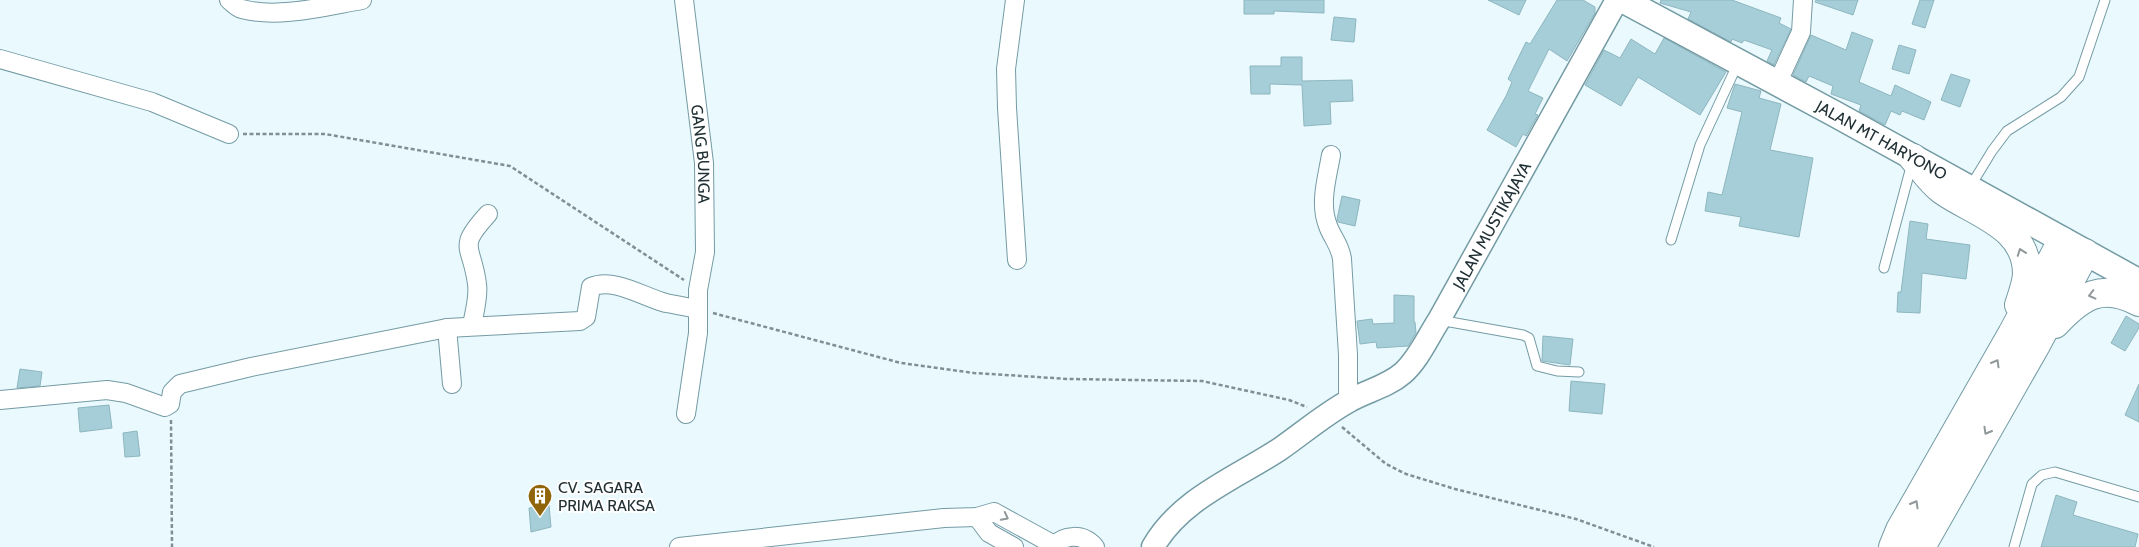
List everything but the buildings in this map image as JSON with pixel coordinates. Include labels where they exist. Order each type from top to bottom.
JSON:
[{"type":"highway","points":[[1914,158],[1940,189],[1989,217],[2014,236],[2023,254],[2027,276],[2025,338]]},
{"type":"highway","points":[[1921,547],[2025,338],[2074,247]]},
{"type":"highway","points":[[1893,547],[1900,530],[2025,338],[2065,314],[2084,297],[2106,292],[2139,302]]},
{"type":"main road","name":"JALAN MT HARYONO","points":[[1627,2],[2139,282]]},
{"type":"street","points":[[229,0],[240,9],[272,12],[305,10],[362,0]]},
{"type":"street","name":"GANG BUNGA","points":[[684,0],[704,163],[705,252],[698,290],[698,333],[686,414]]},
{"type":"street","points":[[1015,0],[1006,69],[1006,98],[1018,260]]},
{"type":"street","points":[[1777,84],[1801,32],[1803,0]]},
{"type":"street","name":"JALAN MUSTIKAJAYA","points":[[1153,547],[1159,536],[1178,513],[1279,449],[1348,401],[1385,385],[1402,374],[1413,362],[1627,2]]},
{"type":"street","points":[[0,59],[152,102],[229,134]]},
{"type":"street","points":[[1331,155],[1323,197],[1328,227],[1340,247],[1342,259],[1348,354],[1348,401]]},
{"type":"street","points":[[472,326],[477,285],[468,248],[468,240],[488,214]]},
{"type":"street","points":[[0,400],[107,390],[126,393],[162,406],[170,404],[172,392],[180,384],[189,381],[446,328],[583,321],[586,318],[591,286],[599,283],[610,284],[666,303],[697,309]]},
{"type":"street","points":[[446,328],[452,384]]},
{"type":"street","points":[[679,547],[977,516],[994,512],[1053,546],[1061,540],[1078,537],[1095,547]]},
{"type":"street","points":[[977,516],[989,532],[1014,547]]},
{"type":"lane","points":[[1970,188],[1992,151],[2008,131],[2061,97],[2079,77],[2105,0]]},
{"type":"lane","points":[[1671,240],[1700,145],[1738,63]]},
{"type":"lane","points":[[1884,268],[1914,158]]},
{"type":"lane","points":[[1439,320],[1524,334],[1529,338],[1537,366],[1557,371],[1579,372]]},
{"type":"lane","points":[[2014,547],[2032,484],[2042,475],[2054,472],[2139,497]]},
{"type":"path","points":[[229,134],[325,134],[510,166],[698,290]]},
{"type":"path","points":[[697,309],[901,363],[974,373],[1069,379],[1202,382],[1289,400],[1328,415],[1386,464],[1406,474],[1455,489],[1576,519],[1654,547]]},
{"type":"path","points":[[170,404],[172,547]]},
{"type":"place","name":"CV. SAGARA PRIMA RAKSA","points":[[540,517]]}]
